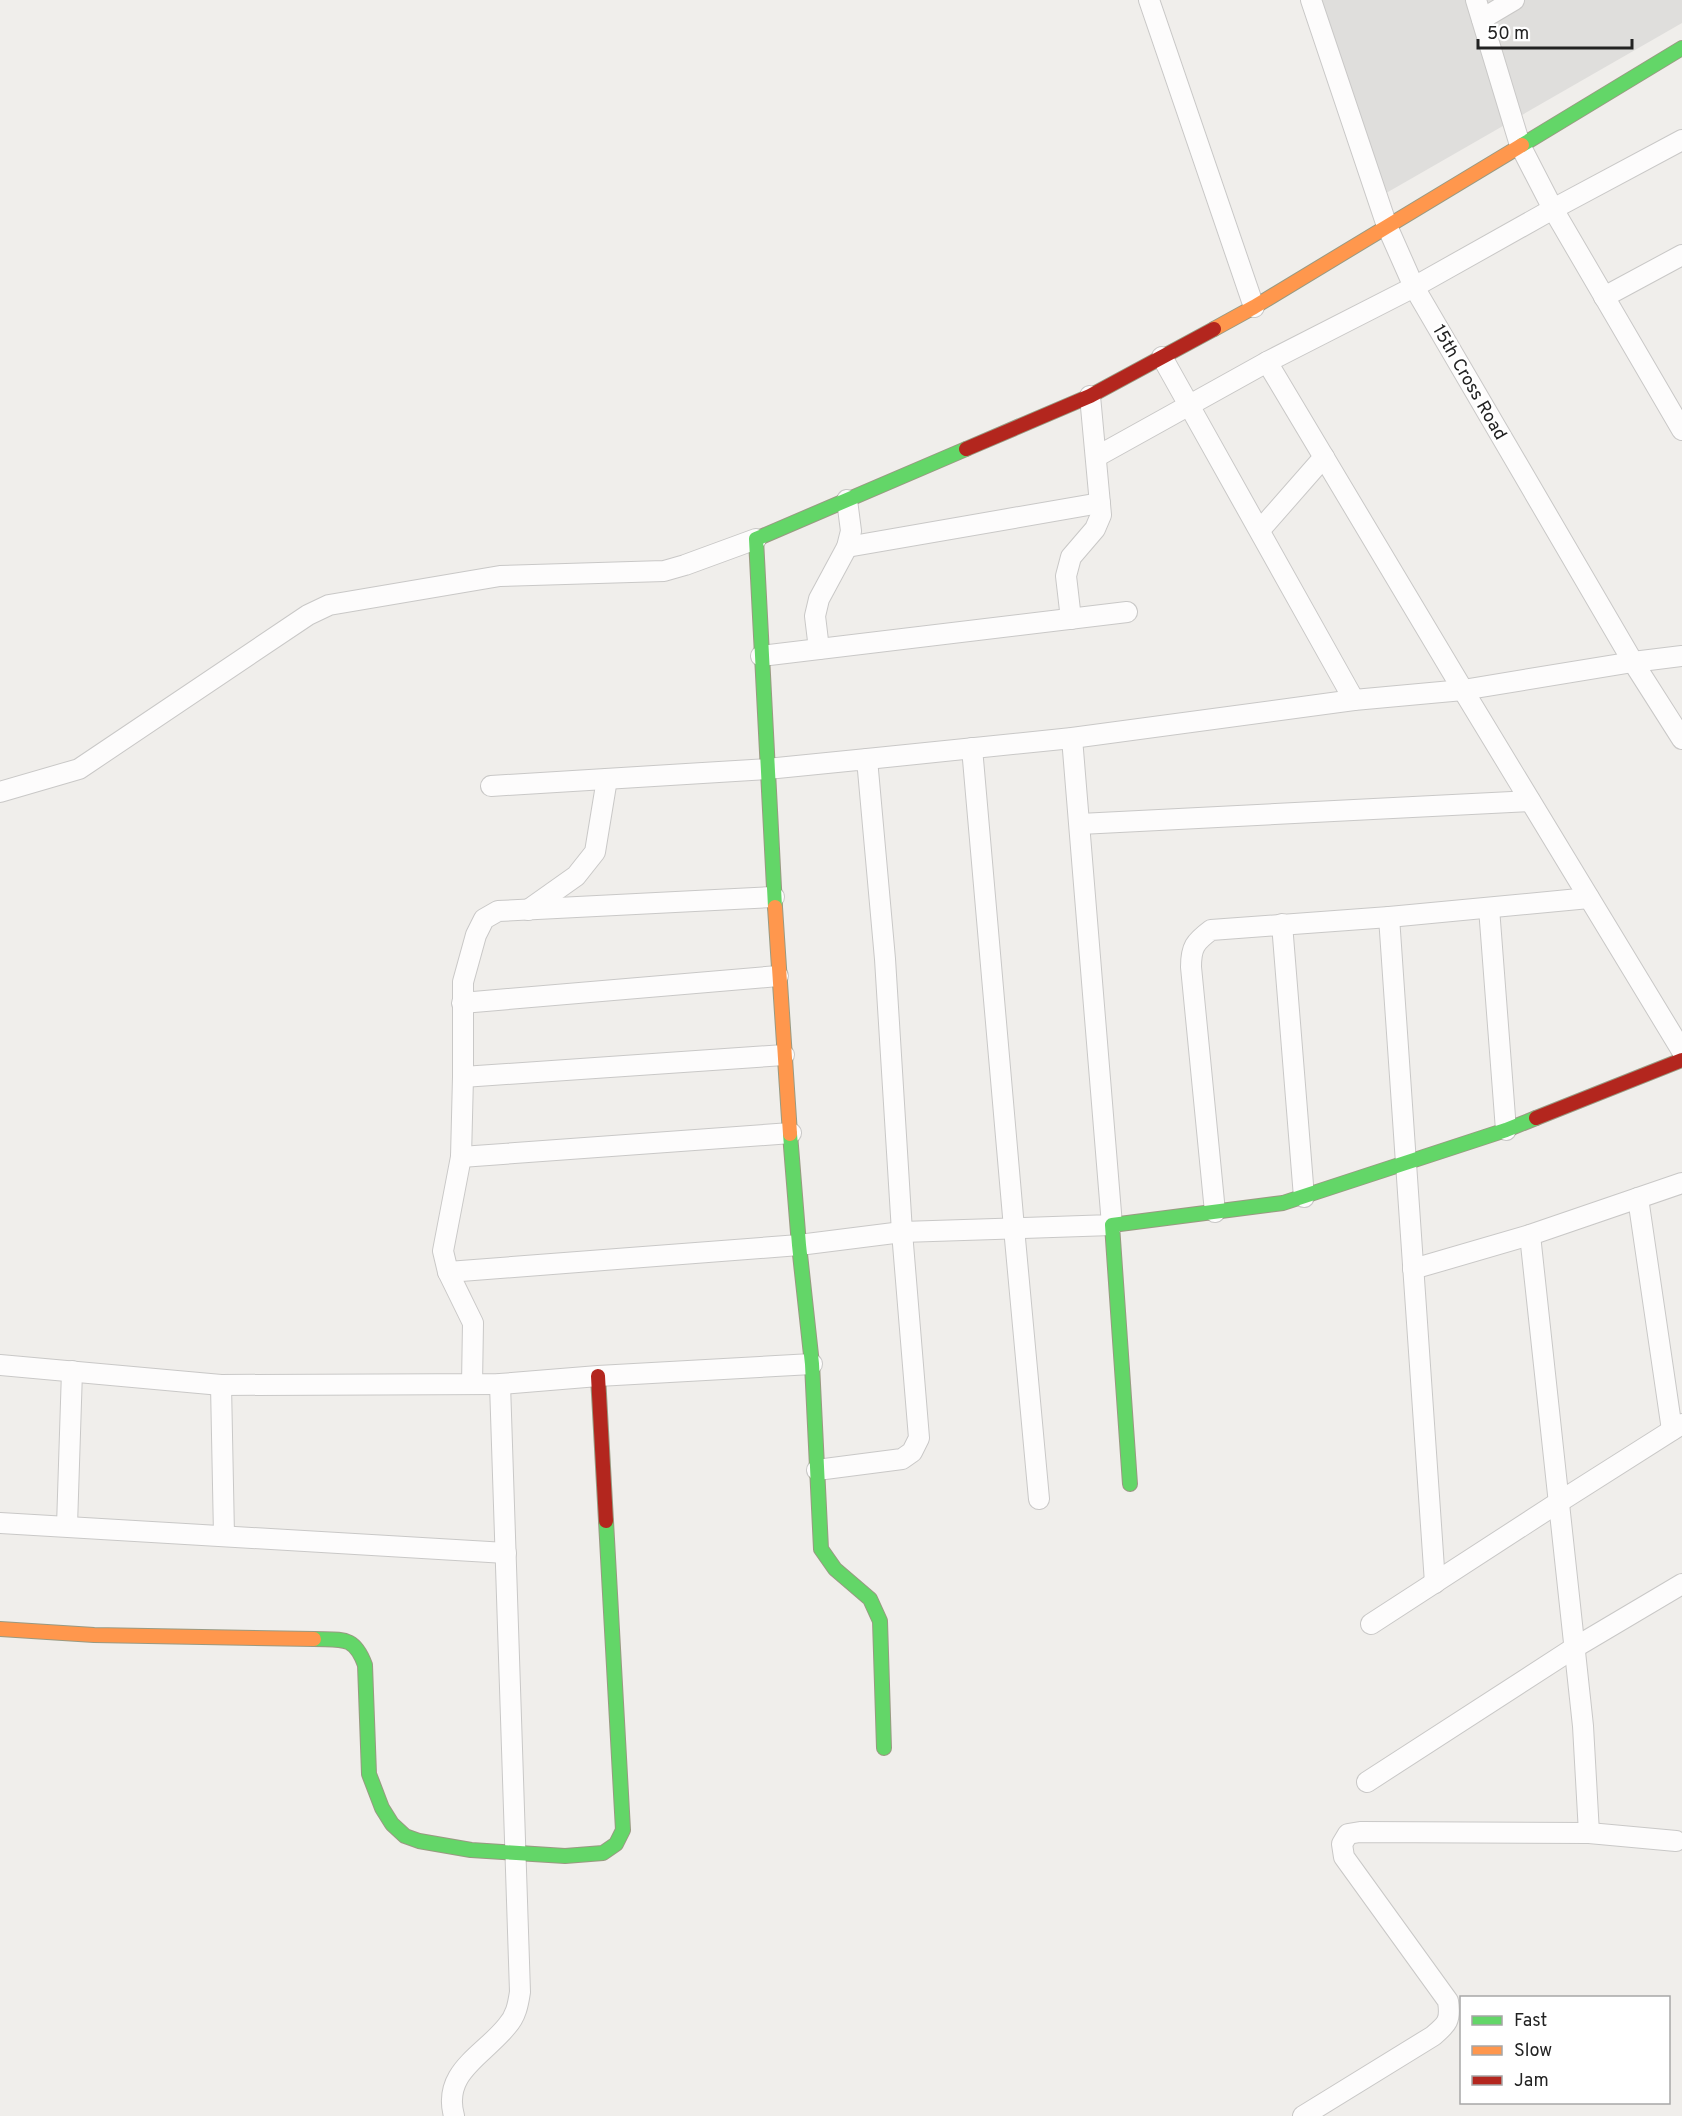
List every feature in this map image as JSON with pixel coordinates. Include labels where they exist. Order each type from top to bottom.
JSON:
[{"type":"street","points":[[1149,0],[1254,307]]},
{"type":"street","name":"15th Cross Road","points":[[1311,0],[1387,226],[1414,287],[1633,662],[1682,739]]},
{"type":"street","points":[[1476,0],[1520,146],[1553,209],[1682,430]]},
{"type":"street","points":[[1482,20],[1514,0]]},
{"type":"street","points":[[0,792],[79,769],[308,615],[329,604],[500,576],[664,571],[685,566],[756,539],[1090,396],[1254,307],[1682,48]]},
{"type":"street","points":[[1096,457],[1267,362],[1414,287],[1682,140]]},
{"type":"street","points":[[1604,297],[1682,255]]},
{"type":"street","points":[[1162,357],[1354,700]]},
{"type":"street","points":[[1267,362],[1462,690],[1682,1051]]},
{"type":"street","points":[[1071,619],[1066,576],[1071,558],[1095,529],[1101,515],[1090,396]]},
{"type":"street","points":[[1260,531],[1324,457]]},
{"type":"street","points":[[819,649],[815,616],[819,599],[847,547],[851,531],[847,500]]},
{"type":"street","points":[[847,547],[1100,503]]},
{"type":"street","points":[[756,539],[778,976],[812,1364],[820,1549],[827,1562],[869,1597],[879,1615],[884,1748]]},
{"type":"street","points":[[761,656],[1127,612]]},
{"type":"street","points":[[491,786],[767,769],[1072,738],[1354,700],[1462,690],[1682,656]]},
{"type":"street","points":[[1072,738],[1112,1225],[1130,1484]]},
{"type":"street","points":[[972,748],[1039,1500]]},
{"type":"street","points":[[817,1470],[902,1459],[912,1452],[919,1438],[902,1232],[885,959],[867,759]]},
{"type":"street","points":[[528,910],[576,876],[595,852],[607,779]]},
{"type":"street","points":[[1080,824],[1530,801]]},
{"type":"street","points":[[472,1384],[472,1323],[448,1272],[443,1251],[461,1157],[464,1077],[463,982],[476,935],[484,919],[498,911],[774,897]]},
{"type":"street","points":[[1215,1212],[1191,951],[1198,939],[1211,930],[1389,917],[1589,898]]},
{"type":"street","points":[[1489,908],[1506,1130]]},
{"type":"street","points":[[1389,917],[1435,1583]]},
{"type":"street","points":[[1282,924],[1304,1197]]},
{"type":"street","points":[[462,1003],[778,976]]},
{"type":"street","points":[[464,1077],[784,1055]]},
{"type":"street","points":[[448,1272],[800,1245],[902,1232],[1112,1225],[1283,1203],[1506,1130],[1682,1060]]},
{"type":"street","points":[[461,1157],[791,1133]]},
{"type":"street","points":[[1413,1269],[1530,1235],[1682,1183]]},
{"type":"street","points":[[1371,1624],[1677,1427],[1638,1198]]},
{"type":"street","points":[[1530,1235],[1582,1726],[1589,1833]]},
{"type":"street","points":[[0,1365],[221,1384],[500,1384],[812,1364]]},
{"type":"street","points":[[67,1526],[72,1371]]},
{"type":"street","points":[[0,1629],[94,1635],[345,1640],[359,1649],[364,1665],[369,1774],[373,1791],[391,1822],[403,1835],[418,1842],[516,1855],[587,1856],[603,1853],[618,1844],[623,1830],[598,1376]]},
{"type":"street","points":[[221,1384],[224,1535]]},
{"type":"street","points":[[454,2116],[452,2091],[457,2077],[508,2026],[517,2011],[520,1992],[500,1384]]},
{"type":"street","points":[[0,1523],[506,1553]]},
{"type":"street","points":[[1367,1782],[1574,1648],[1682,1584]]},
{"type":"street","points":[[1303,2116],[1433,2037],[1445,2026],[1450,2015],[1448,2001],[1344,1857],[1342,1844],[1348,1834],[1360,1832],[1589,1833],[1676,1841]]},
{"type":"shaded area","points":[[1306,0],[1682,0],[1682,23],[1381,196]]},
{"type":"traffic: fast","points":[[1522,145],[1682,48]]},
{"type":"traffic: fast","points":[[775,907],[756,539],[966,449]]},
{"type":"traffic: fast","points":[[1130,1484],[1112,1225],[1283,1203],[1506,1130],[1536,1118]]},
{"type":"traffic: fast","points":[[790,1134],[812,1364],[821,1549],[835,1569],[870,1599],[880,1621],[884,1748]]},
{"type":"traffic: fast","points":[[314,1639],[346,1641],[361,1655],[365,1665],[369,1774],[382,1808],[392,1824],[405,1836],[419,1841],[471,1850],[565,1856],[603,1853],[616,1844],[623,1830],[606,1521]]},
{"type":"traffic: slow","points":[[1214,329],[1522,145]]},
{"type":"traffic: slow","points":[[775,907],[790,1134]]},
{"type":"traffic: slow","points":[[0,1629],[94,1635],[314,1639]]},
{"type":"traffic: jam","points":[[966,449],[1090,396],[1214,329]]},
{"type":"traffic: jam","points":[[1536,1118],[1682,1060]]},
{"type":"traffic: jam","points":[[598,1376],[606,1521]]}]
